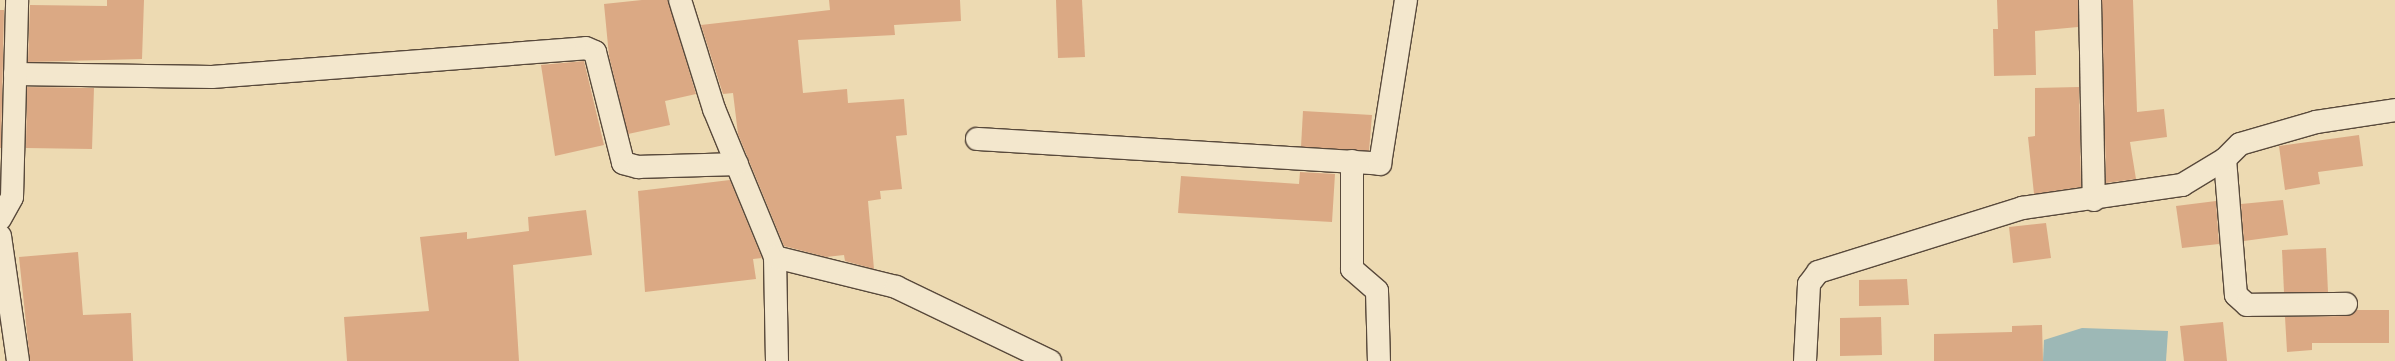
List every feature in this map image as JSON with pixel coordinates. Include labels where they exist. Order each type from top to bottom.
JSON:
[{"type":"street","points":[[0,219],[12,197],[17,0]]},
{"type":"street","points":[[680,0],[714,109],[775,257],[777,361]]},
{"type":"street","points":[[977,139],[1352,161],[1377,165],[1383,162],[1406,0]]},
{"type":"street","points":[[2090,0],[2094,200]]},
{"type":"street","points":[[15,74],[219,77],[586,48],[595,52],[623,163],[638,167],[737,164]]},
{"type":"street","points":[[1805,361],[1809,284],[1818,272],[2022,208],[2094,200],[2182,185],[2225,159],[2240,144],[2316,122],[2395,110]]},
{"type":"street","points":[[2225,159],[2236,296],[2246,305],[2346,304]]},
{"type":"street","points":[[1352,161],[1352,269],[1377,291],[1379,361]]},
{"type":"street","points":[[0,236],[18,361]]},
{"type":"street","points":[[775,257],[896,287],[1050,361]]},
{"type":"water","points":[[2082,328],[2168,331],[2166,361],[2043,361],[2044,340]]},
{"type":"building","points":[[107,0],[144,0],[142,59],[28,62],[30,5],[107,6]]},
{"type":"building","points":[[642,0],[668,0],[696,94],[665,101],[670,125],[628,134],[609,56],[604,4]]},
{"type":"building","points":[[829,0],[960,0],[961,21],[894,25],[895,35],[798,40],[803,93],[847,89],[848,103],[904,99],[907,135],[896,136],[902,189],[880,191],[881,199],[868,201],[874,269],[845,261],[844,255],[826,257],[784,246],[738,134],[733,93],[723,94],[701,25],[830,10]]},
{"type":"building","points":[[1056,0],[1082,0],[1085,57],[1058,58]]},
{"type":"building","points":[[1997,0],[2078,0],[2078,27],[2035,31],[2036,75],[1994,76],[1993,29],[1998,29]]},
{"type":"building","points":[[2102,0],[2133,0],[2137,112],[2164,109],[2167,137],[2130,142],[2136,179],[2106,183]]},
{"type":"building","points":[[0,10],[4,10],[1,148],[0,148]]},
{"type":"building","points":[[584,61],[604,145],[555,156],[541,65]]},
{"type":"building","points":[[27,87],[94,88],[92,149],[26,148]]},
{"type":"building","points":[[2079,87],[2081,187],[2034,194],[2028,137],[2035,136],[2035,88]]},
{"type":"building","points":[[1303,111],[1372,115],[1369,151],[1301,147]]},
{"type":"building","points":[[2359,135],[2363,166],[2318,172],[2320,184],[2285,190],[2279,146]]},
{"type":"building","points":[[1300,172],[1335,174],[1332,222],[1178,213],[1181,176],[1299,184]]},
{"type":"building","points":[[730,180],[762,258],[753,259],[756,279],[645,292],[638,191]]},
{"type":"building","points":[[2283,200],[2288,235],[2244,241],[2241,204]]},
{"type":"building","points":[[2216,201],[2219,244],[2182,248],[2176,206]]},
{"type":"building","points":[[586,210],[592,255],[513,265],[519,361],[347,361],[344,317],[429,311],[420,237],[467,232],[467,239],[529,231],[528,217]]},
{"type":"building","points":[[2046,223],[2051,258],[2013,263],[2009,227]]},
{"type":"building","points":[[2326,248],[2328,292],[2284,292],[2282,250]]},
{"type":"building","points":[[78,252],[83,315],[131,313],[133,361],[30,361],[19,257]]},
{"type":"building","points":[[1907,279],[1909,305],[1859,306],[1859,280]]},
{"type":"building","points":[[2357,310],[2389,310],[2389,343],[2312,343],[2312,350],[2287,352],[2285,317],[2346,316]]},
{"type":"building","points":[[1881,317],[1882,355],[1840,356],[1840,318]]},
{"type":"building","points":[[2223,322],[2227,361],[2184,361],[2180,326]]},
{"type":"building","points":[[2042,325],[2043,361],[1934,361],[1934,334],[2012,332],[2012,326]]}]
